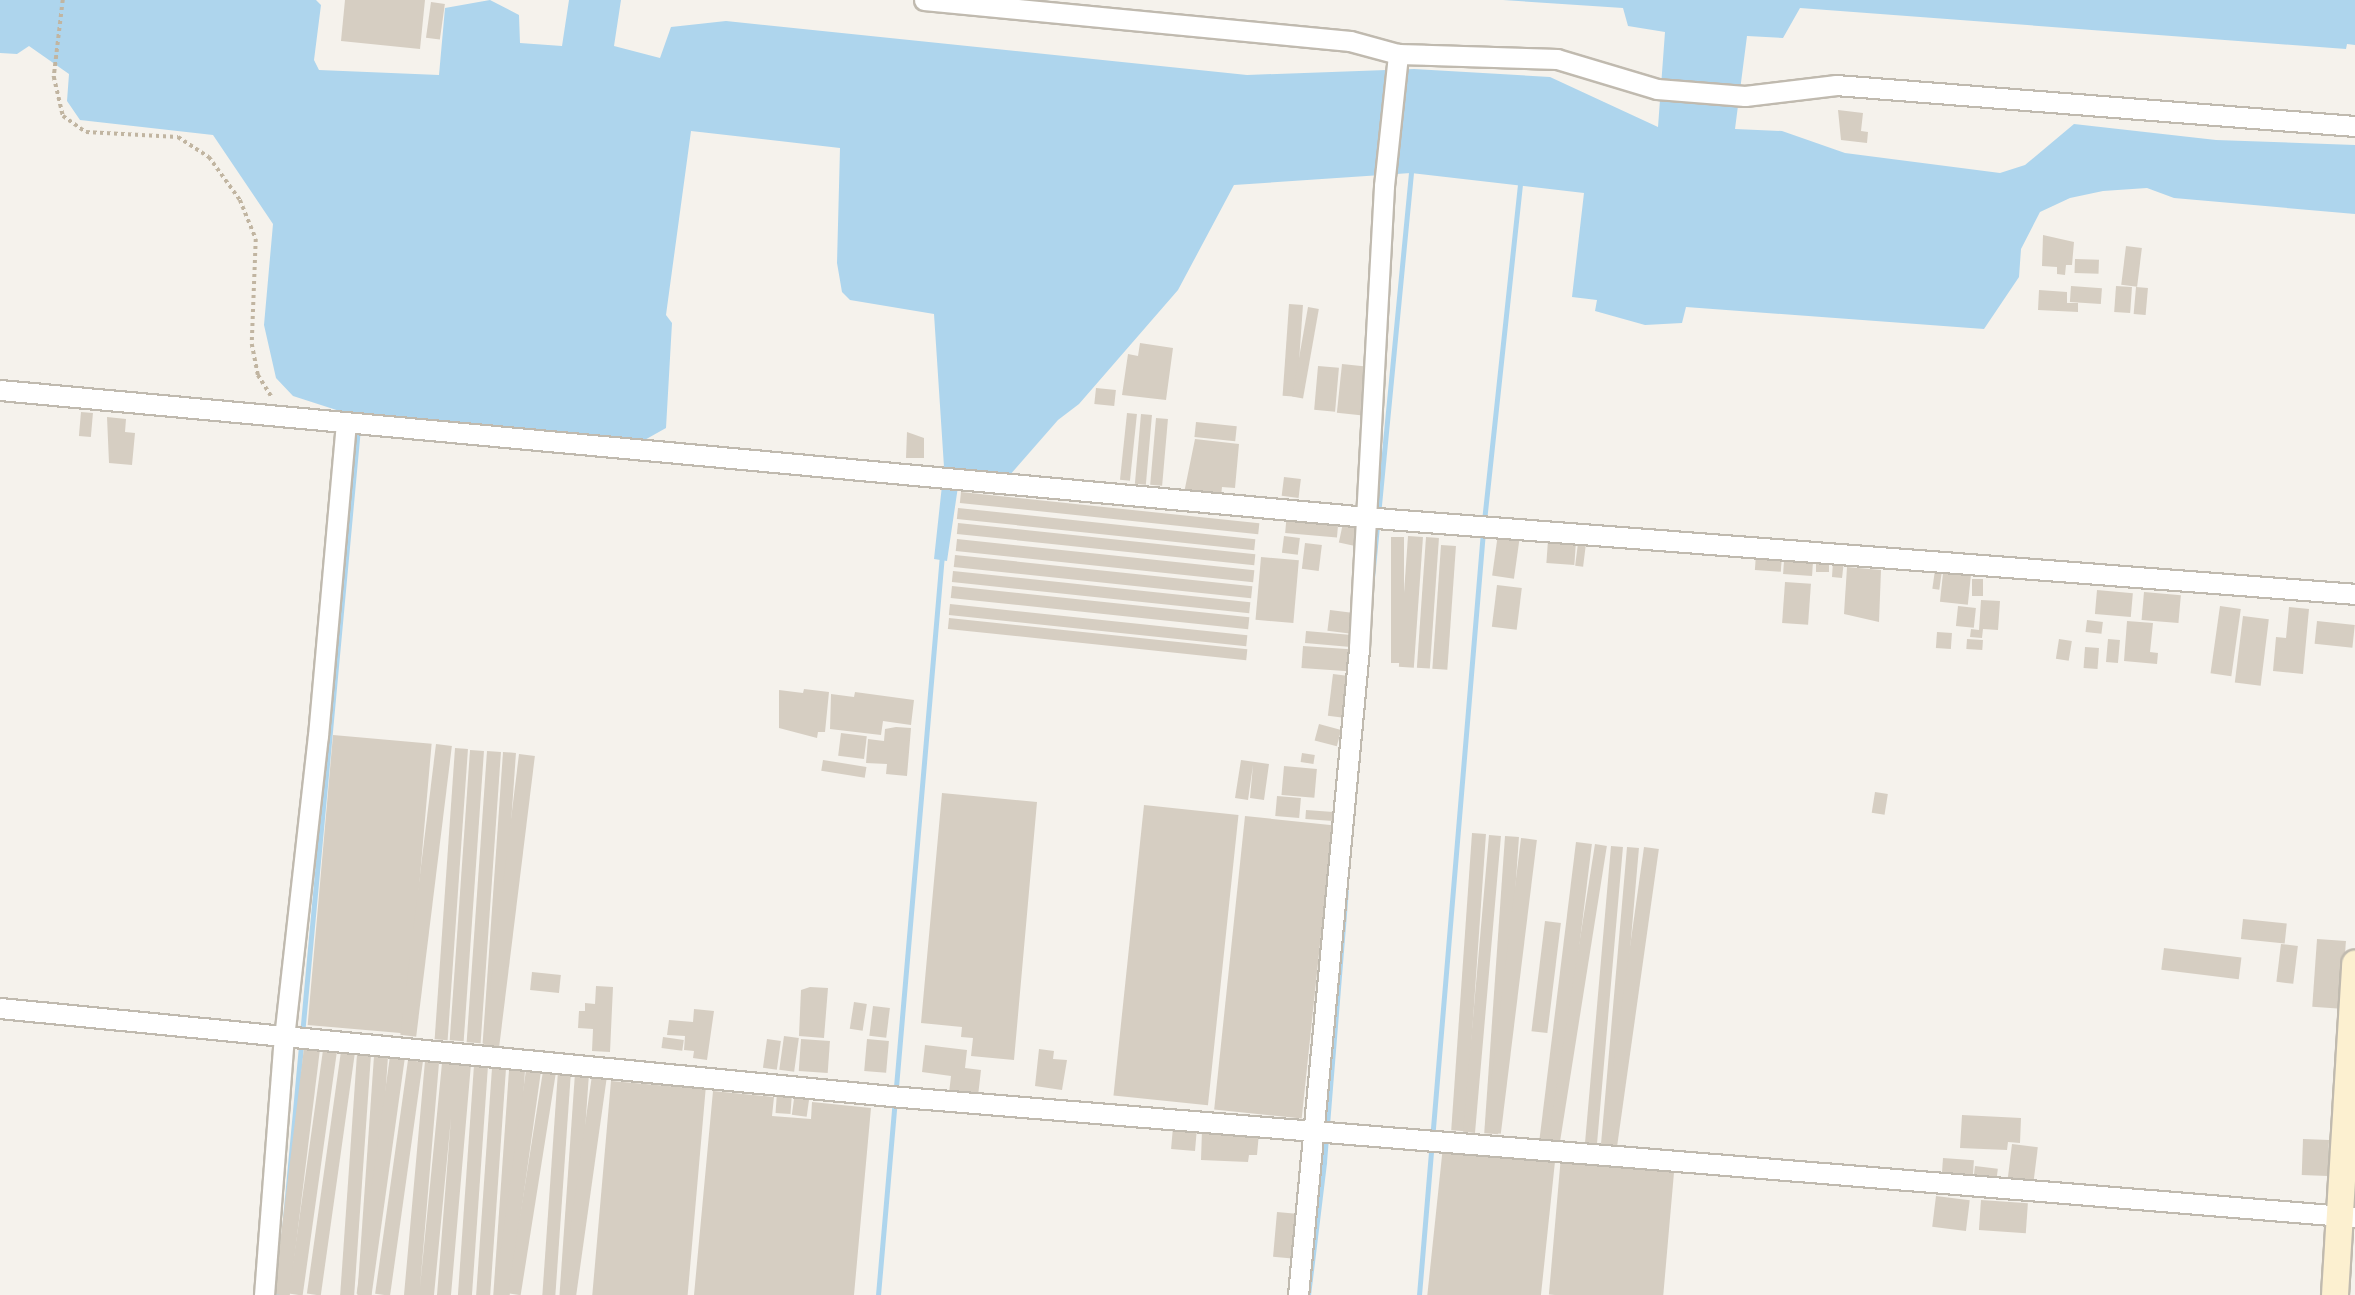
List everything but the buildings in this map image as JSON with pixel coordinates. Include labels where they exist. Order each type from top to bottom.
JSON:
[{"type":"main road","points":[[2334,1295],[2348,1216],[2355,964]]},
{"type":"street","points":[[924,0],[1350,41],[1398,54],[1557,59],[1657,89],[1745,96],[1836,85],[2355,126]]},
{"type":"street","points":[[1298,1295],[1322,1133],[1379,518],[1384,186],[1398,54]]},
{"type":"street","points":[[0,390],[1379,518],[2355,594]]},
{"type":"street","points":[[264,1295],[295,1037],[318,736],[356,425]]},
{"type":"street","points":[[0,1009],[894,1096],[2348,1216]]},
{"type":"path","points":[[64,0],[54,77],[63,116],[86,131],[178,137],[209,157],[240,200],[256,239],[252,344],[258,375],[273,399]]},
{"type":"water","points":[[0,0],[316,0],[321,5],[314,60],[319,70],[439,75],[445,8],[490,0],[519,15],[520,43],[562,46],[569,0],[621,0],[614,46],[660,58],[671,27],[726,21],[1247,75],[1414,69],[1550,77],[1658,127],[1665,32],[1628,26],[1623,8],[1503,0],[2355,0],[2355,45],[2347,44],[2346,49],[1800,8],[1783,38],[1747,36],[1735,129],[1782,131],[1845,153],[2000,173],[2025,165],[2074,124],[2216,140],[2355,145],[2355,214],[2174,198],[2147,188],[2103,191],[2070,198],[2040,212],[2021,249],[2019,277],[1984,329],[1686,307],[1682,323],[1645,325],[1595,311],[1597,300],[1572,297],[1584,193],[1411,173],[1234,185],[1178,290],[1079,404],[1058,420],[1009,476],[960,473],[947,561],[934,559],[944,467],[934,314],[850,300],[842,292],[837,263],[840,148],[691,131],[666,315],[672,323],[666,428],[641,442],[352,415],[293,396],[276,378],[264,325],[273,224],[213,135],[80,120],[67,101],[69,74],[29,46],[17,54],[0,53]]},
{"type":"waterway","points":[[1371,588],[1411,173]]},
{"type":"waterway","points":[[1484,521],[1520,183]]},
{"type":"waterway","points":[[278,1295],[358,427]]},
{"type":"waterway","points":[[1419,1295],[1483,531]]},
{"type":"waterway","points":[[878,1295],[942,555]]},
{"type":"waterway","points":[[1308,1295],[1324,1162],[1346,891]]}]
